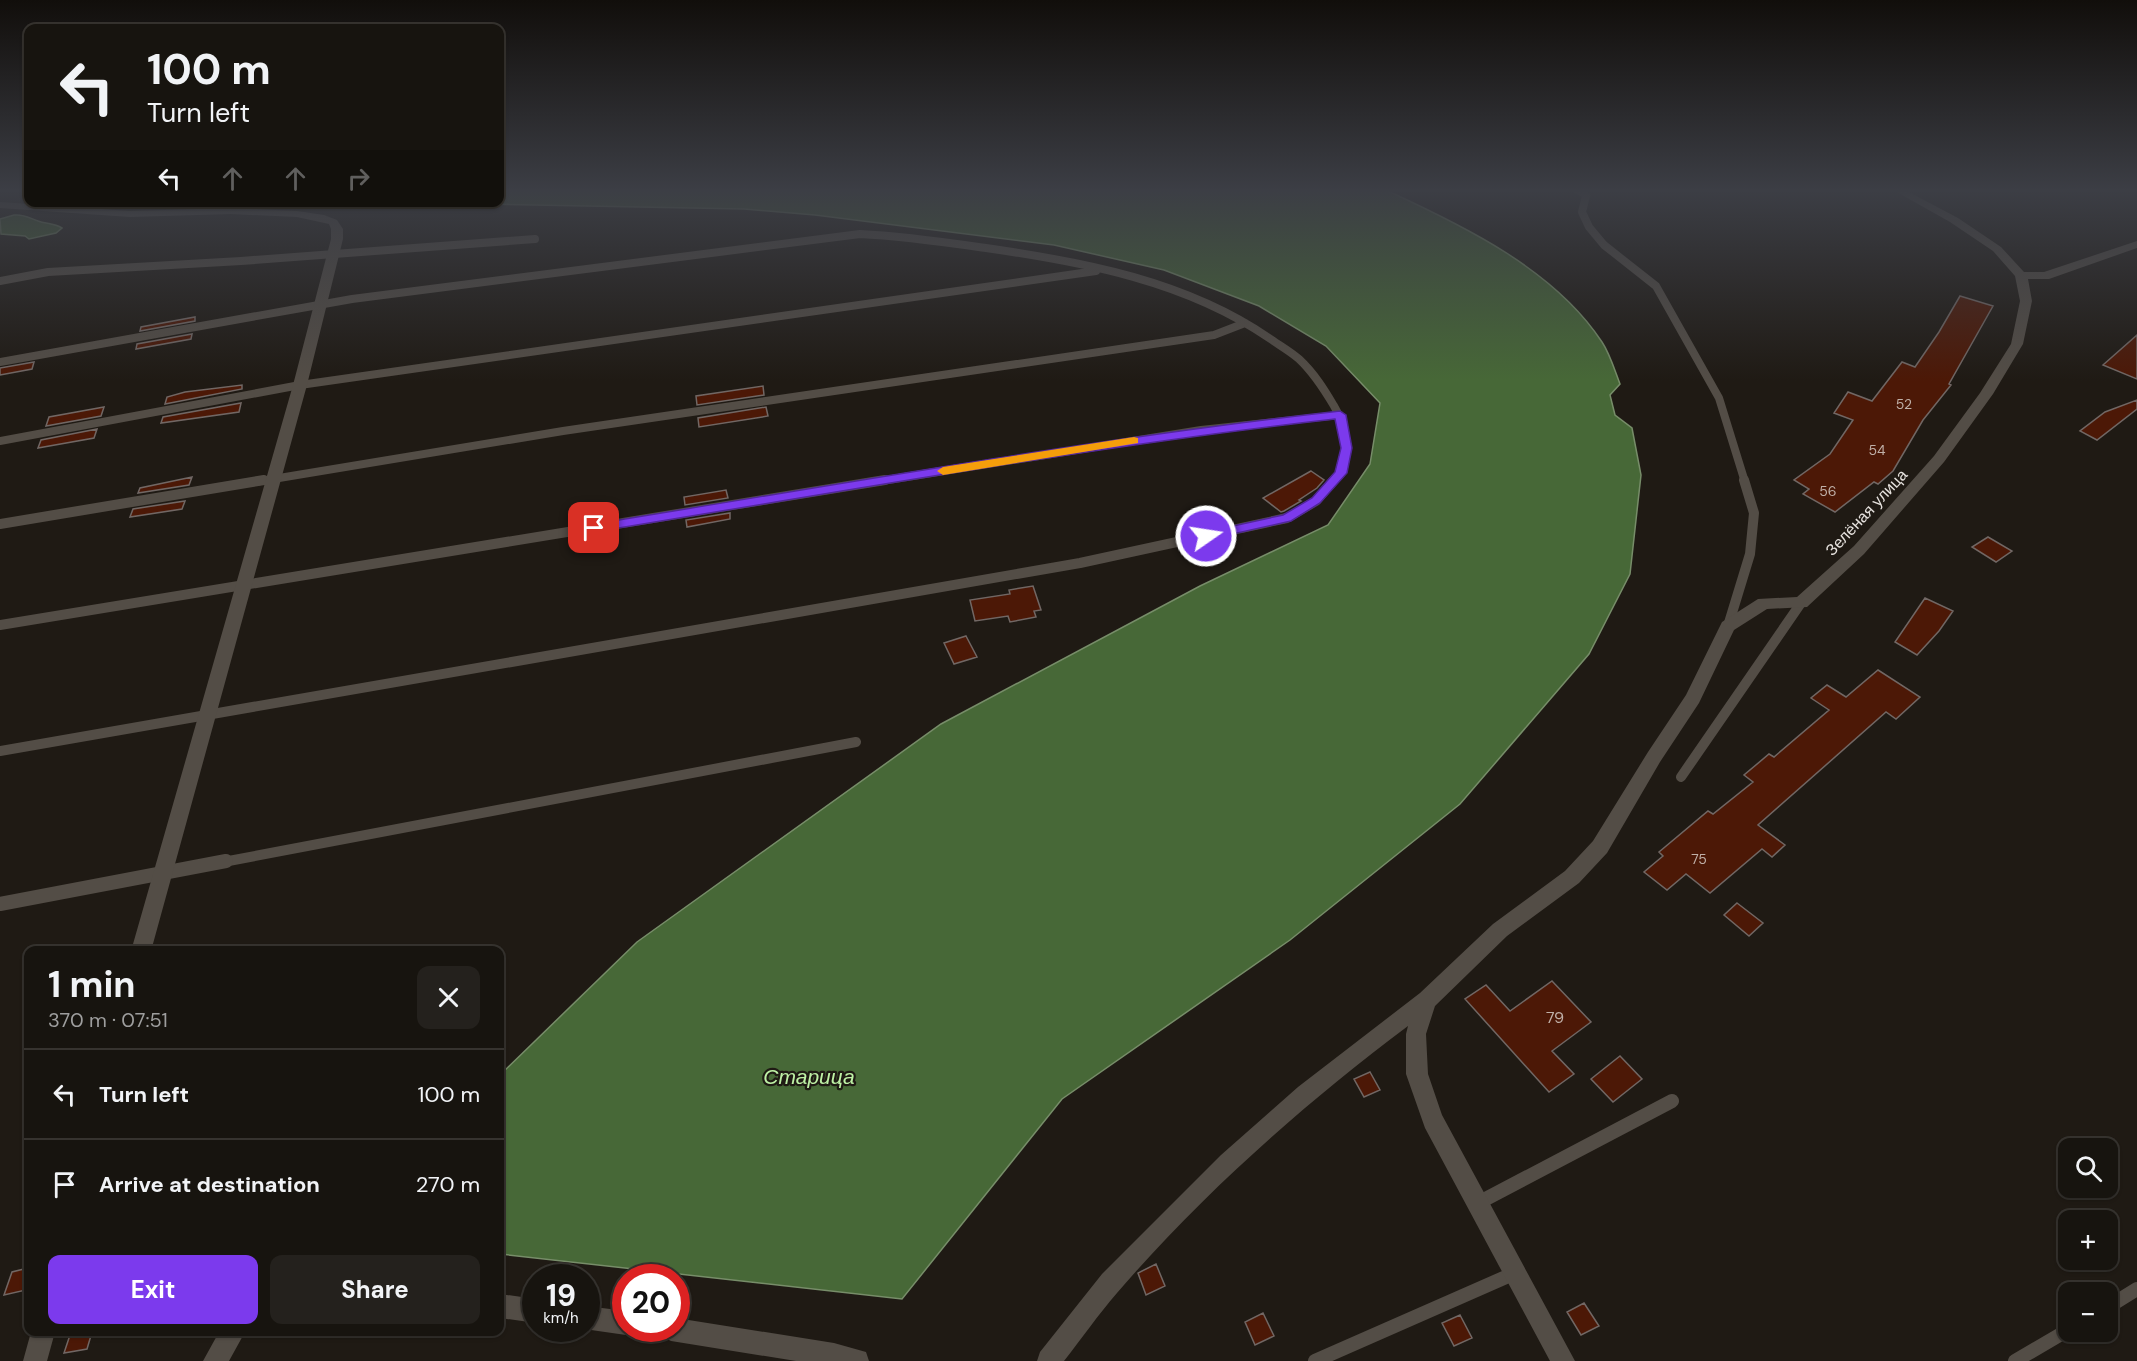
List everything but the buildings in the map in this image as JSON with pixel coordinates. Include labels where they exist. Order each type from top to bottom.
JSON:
[{"type":"street","points":[[142,946],[300,385],[333,255]]},
{"type":"street","points":[[2002,255],[2021,275],[2045,276],[2107,255]]},
{"type":"street","name":"Зелёная улица","points":[[1801,603],[1866,542],[1939,459],[1986,394],[2017,344],[2026,301],[2021,275]]},
{"type":"street","points":[[1049,1361],[1119,1273],[1254,1139],[1370,1041],[1427,1000],[1500,930],[1572,877],[1600,848],[1654,757],[1693,698],[1728,626],[1764,603],[1801,603]]},
{"type":"street","points":[[1427,1000],[1416,1034],[1417,1074],[1433,1120],[1563,1361]]},
{"type":"street","points":[[504,1307],[522,1309]]},
{"type":"street","points":[[690,1332],[834,1355],[857,1361]]},
{"type":"street","points":[[35,1361],[41,1336]]},
{"type":"street","points":[[215,1361],[231,1336]]},
{"type":"lane","points":[[0,281],[48,272],[325,255]]},
{"type":"lane","points":[[0,362],[352,299],[700,255]]},
{"type":"lane","points":[[0,751],[1080,563],[1287,518],[1316,501],[1341,473],[1346,448],[1340,415],[1319,381],[1298,358],[1226,311],[1188,294],[1136,277],[1100,270],[1074,261],[1029,255]]},
{"type":"lane","points":[[1616,255],[1656,286],[1719,398],[1754,513],[1750,554],[1728,626]]},
{"type":"lane","points":[[0,441],[300,385],[471,359],[829,311],[1100,270]]},
{"type":"lane","points":[[0,524],[586,427],[1214,335],[1245,323]]},
{"type":"lane","points":[[0,625],[1102,445],[1201,430],[1340,415]]},
{"type":"lane","points":[[1681,777],[1801,603]]},
{"type":"lane","points":[[0,904],[856,741]]},
{"type":"lane","points":[[1478,1203],[1672,1101]]},
{"type":"lane","points":[[1315,1361],[1515,1273]]},
{"type":"lane","points":[[2118,1300],[2137,1289]]},
{"type":"lane","points":[[2015,1361],[2058,1335]]},
{"type":"water","name":"Старица","points":[[1096,255],[1508,255],[1534,272],[1582,316],[1602,342],[1610,357],[1620,384],[1610,395],[1615,415],[1632,428],[1641,475],[1630,574],[1589,654],[1460,804],[1290,940],[1062,1099],[902,1299],[690,1275],[690,1264],[612,1264],[612,1267],[504,1254],[504,1071],[637,942],[941,724],[1200,586],[1328,525],[1370,464],[1380,403],[1326,346],[1259,306],[1164,270]]},
{"type":"slow traffic","points":[[943,471],[1134,440]]},
{"type":"route","points":[[594,528],[1201,430],[1340,415],[1346,448],[1341,473],[1316,501],[1287,518],[1206,536]]}]
